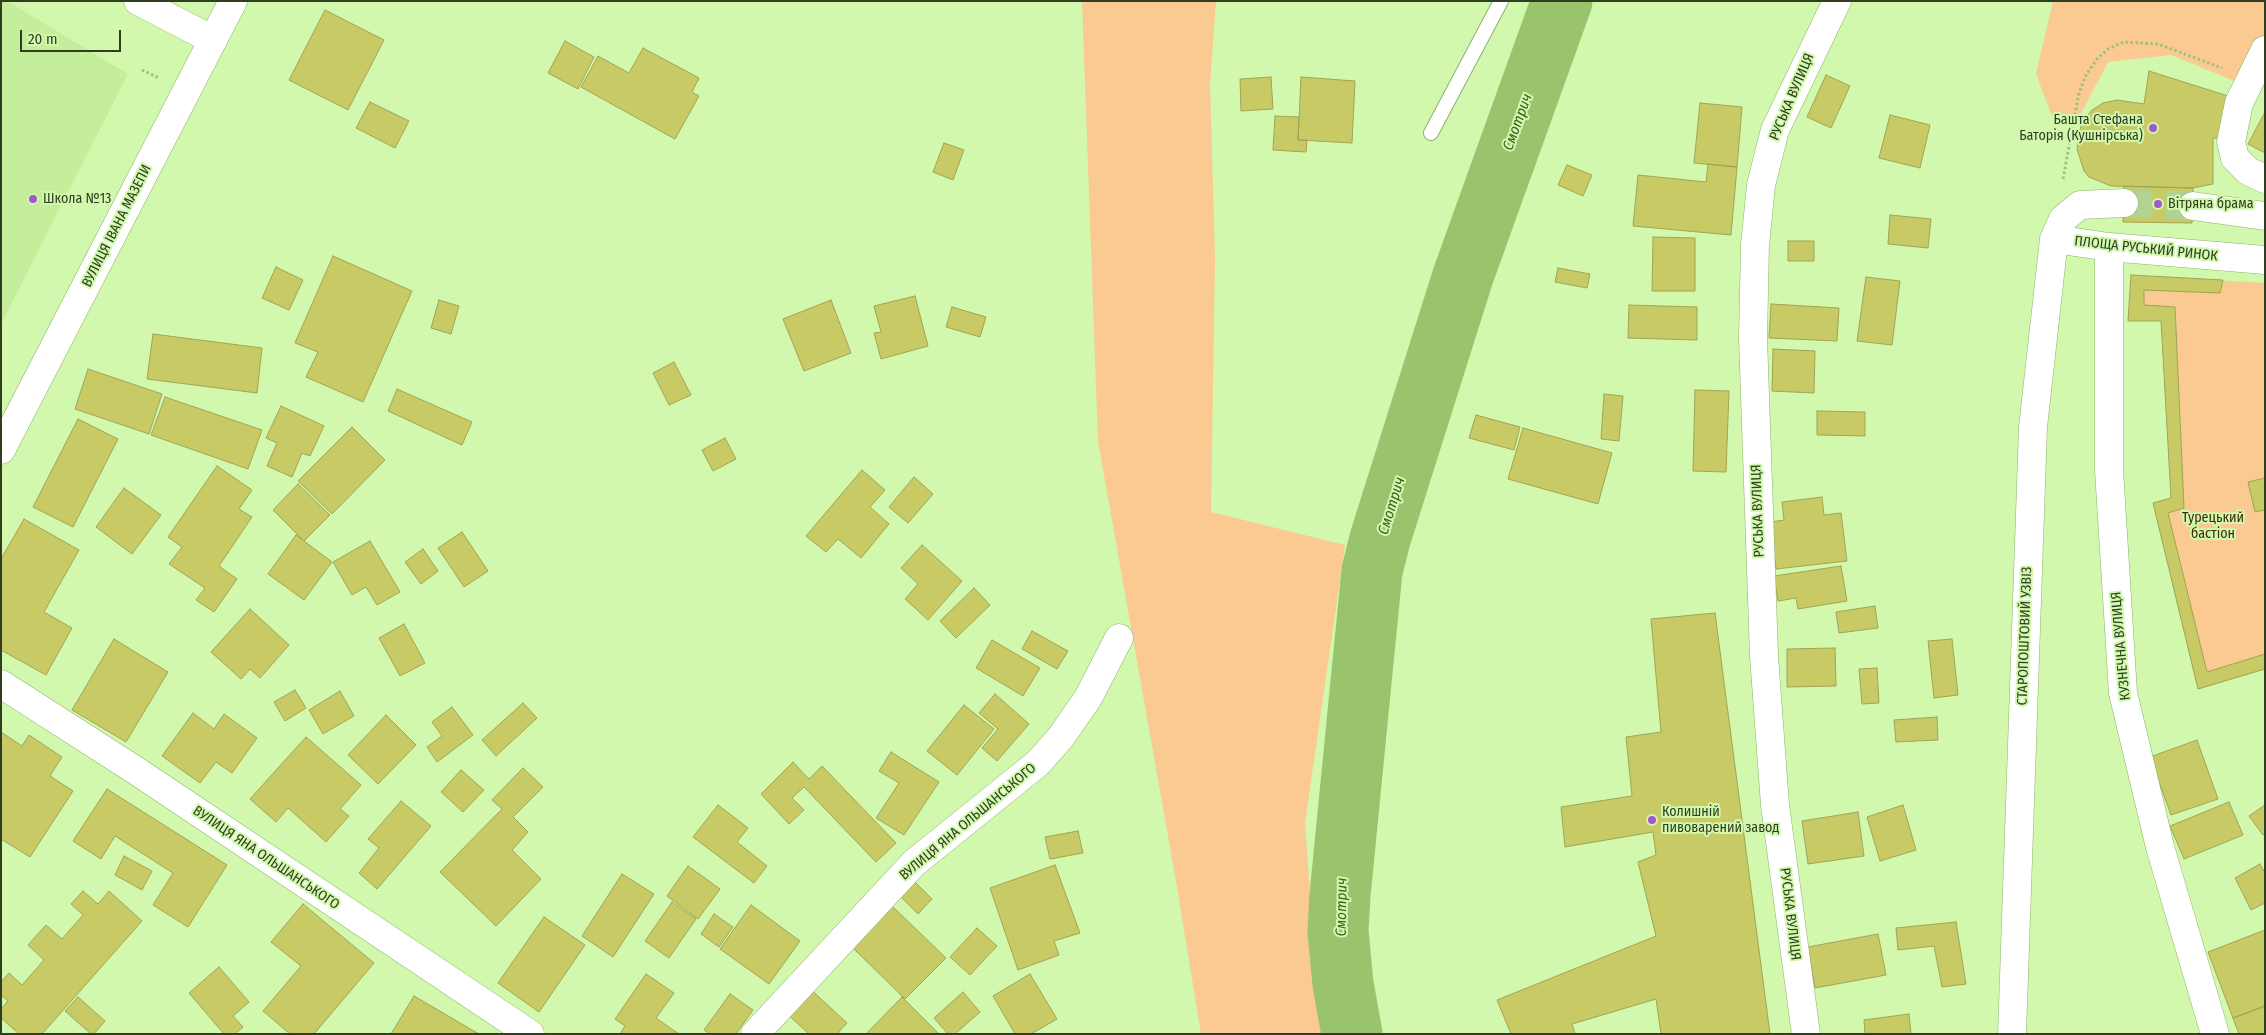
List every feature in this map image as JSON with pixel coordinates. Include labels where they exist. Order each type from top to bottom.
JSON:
[{"type":"street","points":[[138,1],[213,40]]},
{"type":"street","name":"ВУЛИЦЯ ІВАНА МАЗЕПИ","points":[[1,450],[233,1]]},
{"type":"street","name":"РУСЬКА ВУЛИЦЯ","points":[[1806,1034],[1775,805],[1764,656],[1753,338],[1755,245],[1761,185],[1775,130],[1837,1]]},
{"type":"street","points":[[2265,50],[2239,103],[2231,142],[2235,158],[2248,172],[2265,179]]},
{"type":"street","name":"ПЛОЩА РУСЬКИЙ РИНОК","points":[[2124,202],[2080,205],[2064,219],[2054,239],[2109,247],[2265,260]]},
{"type":"street","points":[[2193,206],[2265,216]]},
{"type":"street","name":"СТАРОПОШТОВИЙ УЗВІЗ","points":[[2012,1034],[2033,427],[2054,239]]},
{"type":"street","name":"КУЗНЕЧНА ВУЛИЦЯ","points":[[2109,247],[2109,470],[2123,693],[2160,847],[2215,1034]]},
{"type":"street","name":"ВУЛИЦЯ ЯНА ОЛЬШАНСЬКОГО","points":[[755,1034],[914,863],[1038,763],[1061,737],[1088,698],[1119,638]]},
{"type":"street","name":"ВУЛИЦЯ ЯНА ОЛЬШАНСЬКОГО","points":[[1,684],[135,770],[530,1034]]},
{"type":"lane","points":[[1431,132],[1501,1]]},
{"type":"path","points":[[2062,184],[2079,93],[2086,75],[2097,59],[2108,49],[2124,42],[2158,44],[2249,80]]},
{"type":"path","points":[[142,70],[160,78]]},
{"type":"shaded area","name":"Школа №13","points":[[1,1],[7,1],[128,74],[1,324]]},
{"type":"green space","points":[[1082,1],[1216,1],[1210,84],[1215,257],[1211,512],[1345,545],[1305,823],[1319,1022],[1322,1034],[1201,1034],[1177,887],[1098,441]]},
{"type":"green space","points":[[2053,1],[2265,1],[2265,34],[2237,82],[2171,55],[2108,62],[2077,121],[2051,114],[2036,74]]},
{"type":"green space","name":"Турецький бастіон","points":[[2131,275],[2265,283],[2265,669],[2198,689],[2153,503],[2171,498],[2162,321],[2128,321]]},
{"type":"building","points":[[325,10],[384,40],[348,110],[289,80]]},
{"type":"building","points":[[565,41],[594,57],[578,89],[548,73]]},
{"type":"building","points":[[643,48],[699,78],[692,92],[699,96],[675,139],[581,87],[598,56],[629,73]]},
{"type":"building","name":"Башта Стефана Баторія (Кушнірська)","points":[[2149,71],[2228,96],[2224,139],[2213,138],[2213,184],[2193,188],[2111,186],[2089,177],[2084,171],[2077,149],[2078,135],[2083,121],[2092,110],[2103,103],[2117,100],[2144,104]]},
{"type":"building","points":[[1826,75],[1850,86],[1831,128],[1807,117]]},
{"type":"building","points":[[1271,77],[1273,109],[1241,111],[1240,79]]},
{"type":"building","points":[[1301,77],[1355,81],[1352,143],[1298,140]]},
{"type":"building","points":[[370,102],[409,121],[395,148],[356,128]]},
{"type":"building","points":[[1700,103],[1742,107],[1737,167],[1694,163]]},
{"type":"building","points":[[2265,112],[2265,153],[2248,144]]},
{"type":"building","points":[[1890,115],[1930,125],[1920,168],[1879,158]]},
{"type":"building","points":[[1275,116],[1299,117],[1298,140],[1307,140],[1306,152],[1273,150]]},
{"type":"building","points":[[944,143],[964,150],[953,180],[933,172]]},
{"type":"building","points":[[1708,164],[1737,167],[1731,235],[1633,226],[1638,175],[1706,182]]},
{"type":"building","points":[[1567,165],[1592,175],[1583,196],[1558,185]]},
{"type":"building","name":"Вітряна брама","points":[[2124,186],[2193,188],[2192,223],[2123,222]]},
{"type":"building","points":[[1890,215],[1931,219],[1928,248],[1888,244]]},
{"type":"building","points":[[1653,237],[1695,238],[1695,291],[1652,291]]},
{"type":"building","points":[[1788,241],[1814,241],[1814,261],[1788,261]]},
{"type":"building","points":[[333,256],[412,291],[363,402],[306,377],[318,352],[295,343]]},
{"type":"building","points":[[276,267],[303,280],[289,310],[262,298]]},
{"type":"building","points":[[1558,268],[1590,274],[1587,288],[1555,282]]},
{"type":"building","points":[[2131,275],[2223,280],[2220,293],[2144,290],[2144,305],[2175,307],[2184,508],[2168,513],[2207,672],[2265,654],[2265,669],[2198,689],[2153,503],[2171,498],[2161,321],[2128,321]]},
{"type":"building","points":[[1866,277],[1900,281],[1892,345],[1857,341]]},
{"type":"building","points":[[915,296],[928,346],[881,359],[874,333],[881,332],[874,306]]},
{"type":"building","points":[[439,300],[459,306],[451,334],[431,328]]},
{"type":"building","points":[[831,300],[851,353],[804,371],[783,319]]},
{"type":"building","points":[[1771,304],[1839,308],[1837,341],[1769,338]]},
{"type":"building","points":[[1629,305],[1697,307],[1697,340],[1628,338]]},
{"type":"building","points":[[952,307],[986,317],[980,337],[946,327]]},
{"type":"building","points":[[153,334],[262,348],[257,393],[147,379]]},
{"type":"building","points":[[1773,349],[1815,351],[1814,393],[1772,391]]},
{"type":"building","points":[[674,362],[691,395],[669,405],[653,373]]},
{"type":"building","points":[[88,369],[162,394],[149,434],[75,409]]},
{"type":"building","points":[[397,389],[472,422],[462,445],[388,411]]},
{"type":"building","points":[[1695,390],[1729,391],[1726,472],[1693,471]]},
{"type":"building","points":[[1604,394],[1623,396],[1619,441],[1601,439]]},
{"type":"building","points":[[165,397],[262,430],[248,469],[151,435]]},
{"type":"building","points":[[281,406],[324,426],[310,456],[302,453],[292,477],[267,466],[277,443],[266,438]]},
{"type":"building","points":[[1817,411],[1865,412],[1865,436],[1817,435]]},
{"type":"building","points":[[1476,415],[1520,427],[1514,450],[1469,438]]},
{"type":"building","points":[[78,419],[118,439],[73,527],[33,507]]},
{"type":"building","points":[[352,427],[385,460],[332,514],[298,481]]},
{"type":"building","points":[[1523,428],[1612,453],[1598,504],[1508,479]]},
{"type":"building","points":[[725,438],[736,459],[713,471],[702,450]]},
{"type":"building","points":[[217,466],[252,490],[239,509],[252,517],[219,566],[237,579],[214,612],[196,600],[205,588],[169,564],[182,547],[168,537]]},
{"type":"building","points":[[862,470],[885,490],[870,507],[889,524],[861,558],[838,539],[826,552],[806,536]]},
{"type":"building","points":[[914,477],[933,494],[908,523],[889,507]]},
{"type":"building","points":[[2265,478],[2265,510],[2255,512],[2248,482]]},
{"type":"building","points":[[298,484],[330,515],[304,541],[273,510]]},
{"type":"building","points":[[124,488],[161,515],[132,554],[96,527]]},
{"type":"building","points":[[1822,497],[1824,515],[1841,513],[1847,561],[1776,569],[1770,522],[1784,520],[1782,502]]},
{"type":"building","points":[[24,519],[79,550],[44,612],[72,628],[46,675],[1,650],[1,559]]},
{"type":"building","points":[[462,532],[488,571],[464,587],[438,548]]},
{"type":"building","points":[[296,535],[332,562],[304,600],[268,574]]},
{"type":"building","points":[[370,541],[400,592],[377,605],[366,587],[352,595],[333,562]]},
{"type":"building","points":[[922,545],[962,581],[928,620],[905,599],[918,584],[901,568]]},
{"type":"building","points":[[423,549],[438,571],[421,584],[405,562]]},
{"type":"building","points":[[1841,566],[1847,601],[1798,609],[1796,598],[1778,601],[1774,576]]},
{"type":"building","points":[[974,588],[990,605],[956,638],[940,621]]},
{"type":"building","points":[[1875,606],[1878,628],[1839,633],[1836,612]]},
{"type":"building","points":[[250,609],[289,645],[260,678],[250,669],[241,679],[211,652]]},
{"type":"building","name":"Колишній пивоварений завод","points":[[1715,613],[1770,1034],[1661,1034],[1656,999],[1572,1024],[1575,1034],[1511,1034],[1497,1000],[1656,936],[1638,862],[1656,855],[1653,832],[1565,847],[1561,807],[1632,796],[1626,737],[1661,732],[1651,619]]},
{"type":"building","points":[[404,624],[425,663],[400,676],[379,638]]},
{"type":"building","points":[[1032,631],[1068,651],[1057,669],[1022,649]]},
{"type":"building","points":[[114,639],[168,672],[126,742],[72,710]]},
{"type":"building","points":[[1952,639],[1958,695],[1934,698],[1928,641]]},
{"type":"building","points":[[992,640],[1040,668],[1023,696],[976,668]]},
{"type":"building","points":[[1835,648],[1836,686],[1787,687],[1787,649]]},
{"type":"building","points":[[1877,668],[1879,703],[1862,704],[1859,669]]},
{"type":"building","points":[[295,690],[306,708],[285,721],[274,702]]},
{"type":"building","points":[[340,691],[354,716],[323,734],[309,710]]},
{"type":"building","points":[[995,694],[1029,724],[997,761],[982,748],[998,729],[979,713]]},
{"type":"building","points":[[523,703],[537,718],[496,756],[482,740]]},
{"type":"building","points":[[964,705],[994,729],[957,775],[927,751]]},
{"type":"building","points":[[452,707],[473,735],[437,762],[427,747],[442,736],[432,722]]},
{"type":"building","points":[[193,713],[214,729],[224,714],[257,738],[232,773],[216,762],[200,783],[162,756]]},
{"type":"building","points":[[386,715],[416,745],[378,784],[348,755]]},
{"type":"building","points":[[1937,717],[1938,740],[1896,742],[1894,720]]},
{"type":"building","points":[[1,732],[22,746],[29,735],[62,757],[50,776],[73,791],[30,857],[1,839]]},
{"type":"building","points":[[306,737],[361,785],[340,809],[349,816],[326,842],[288,808],[276,822],[250,799]]},
{"type":"building","points":[[2197,740],[2218,799],[2171,815],[2150,757]]},
{"type":"building","points":[[891,752],[939,782],[904,835],[876,818],[899,783],[879,771]]},
{"type":"building","points":[[793,762],[809,779],[822,766],[896,843],[876,862],[804,787],[792,798],[804,810],[789,824],[761,794]]},
{"type":"building","points":[[523,768],[543,787],[513,817],[528,832],[512,850],[541,879],[496,926],[440,872],[502,809],[492,800]]},
{"type":"building","points":[[461,770],[484,790],[463,812],[441,792]]},
{"type":"building","points":[[107,789],[227,865],[188,927],[153,905],[173,873],[115,836],[101,859],[73,841]]},
{"type":"building","points":[[401,801],[431,826],[377,889],[359,873],[379,848],[368,839]]},
{"type":"building","points":[[2229,802],[2243,835],[2184,859],[2170,826]]},
{"type":"building","points":[[718,805],[748,828],[737,842],[767,866],[754,883],[693,837]]},
{"type":"building","points":[[1903,805],[1916,850],[1880,861],[1867,817]]},
{"type":"building","points":[[2265,805],[2265,834],[2263,835],[2249,816]]},
{"type":"building","points":[[1858,812],[1864,856],[1808,864],[1802,821]]},
{"type":"building","points":[[1078,831],[1083,853],[1050,859],[1045,837]]},
{"type":"building","points":[[124,856],[152,871],[142,890],[115,875]]},
{"type":"building","points":[[2260,864],[2265,873],[2265,903],[2251,910],[2235,878]]},
{"type":"building","points":[[1055,865],[1080,933],[1054,941],[1059,955],[1018,970],[990,888]]},
{"type":"building","points":[[688,866],[720,889],[698,919],[667,896]]},
{"type":"building","points":[[622,874],[654,894],[613,957],[582,936]]},
{"type":"building","points":[[915,882],[932,899],[918,914],[901,897]]},
{"type":"building","points":[[83,891],[98,904],[109,891],[142,921],[42,1034],[19,1034],[1,1018],[1,1009],[8,1001],[1,995],[1,982],[9,973],[22,985],[44,960],[28,945],[46,925],[62,939],[83,915],[71,904]]},
{"type":"building","points":[[672,902],[696,919],[669,958],[645,941]]},
{"type":"building","points":[[303,904],[374,963],[314,1034],[290,1034],[263,1011],[301,966],[271,942]]},
{"type":"building","points":[[751,905],[800,941],[769,984],[720,949]]},
{"type":"building","points":[[891,905],[946,958],[905,999],[851,946]]},
{"type":"building","points":[[714,914],[733,927],[719,947],[701,934]]},
{"type":"building","points":[[544,917],[585,945],[539,1012],[498,983]]},
{"type":"building","points":[[1956,922],[1966,984],[1942,987],[1934,946],[1898,950],[1896,928]]},
{"type":"building","points":[[977,928],[997,946],[970,975],[950,957]]},
{"type":"building","points":[[2265,930],[2265,1006],[2233,1018],[2208,952]]},
{"type":"building","points":[[1878,934],[1886,975],[1815,988],[1808,947]]},
{"type":"building","points":[[219,967],[249,1002],[233,1016],[243,1027],[235,1034],[224,1034],[189,993]]},
{"type":"building","points":[[646,974],[674,993],[656,1018],[679,1034],[620,1034],[625,1026],[615,1019]]},
{"type":"building","points":[[1030,974],[1057,1019],[1031,1034],[1015,1034],[993,996]]},
{"type":"building","points":[[807,986],[847,1023],[837,1034],[809,1034],[784,1011]]},
{"type":"building","points":[[963,992],[980,1012],[955,1034],[948,1034],[934,1018]]},
{"type":"building","points":[[730,994],[753,1010],[736,1034],[710,1034],[704,1030]]},
{"type":"building","points":[[414,996],[479,1034],[391,1034]]},
{"type":"building","points":[[78,997],[105,1021],[94,1034],[91,1034],[65,1011]]},
{"type":"building","points":[[902,997],[939,1034],[866,1034]]},
{"type":"building","points":[[2265,1006],[2265,1034],[2239,1034],[2233,1018]]},
{"type":"building","points":[[1909,1014],[1911,1034],[1865,1034],[1864,1020]]},
{"type":"waterway","name":"Смотрич","points":[[1352,1034],[1343,984],[1338,931],[1372,571],[1380,539],[1463,276],[1562,1]]},
{"type":"tunnel","points":[[2124,203],[2193,206]]},
{"type":"place","name":"Башта Стефана Баторія (Кушнірська)","points":[[2153,128]]},
{"type":"place","name":"Школа №13","points":[[33,199]]},
{"type":"place","name":"Вітряна брама","points":[[2158,204]]},
{"type":"place","name":"Колишній пивоварений завод","points":[[1652,820]]}]
